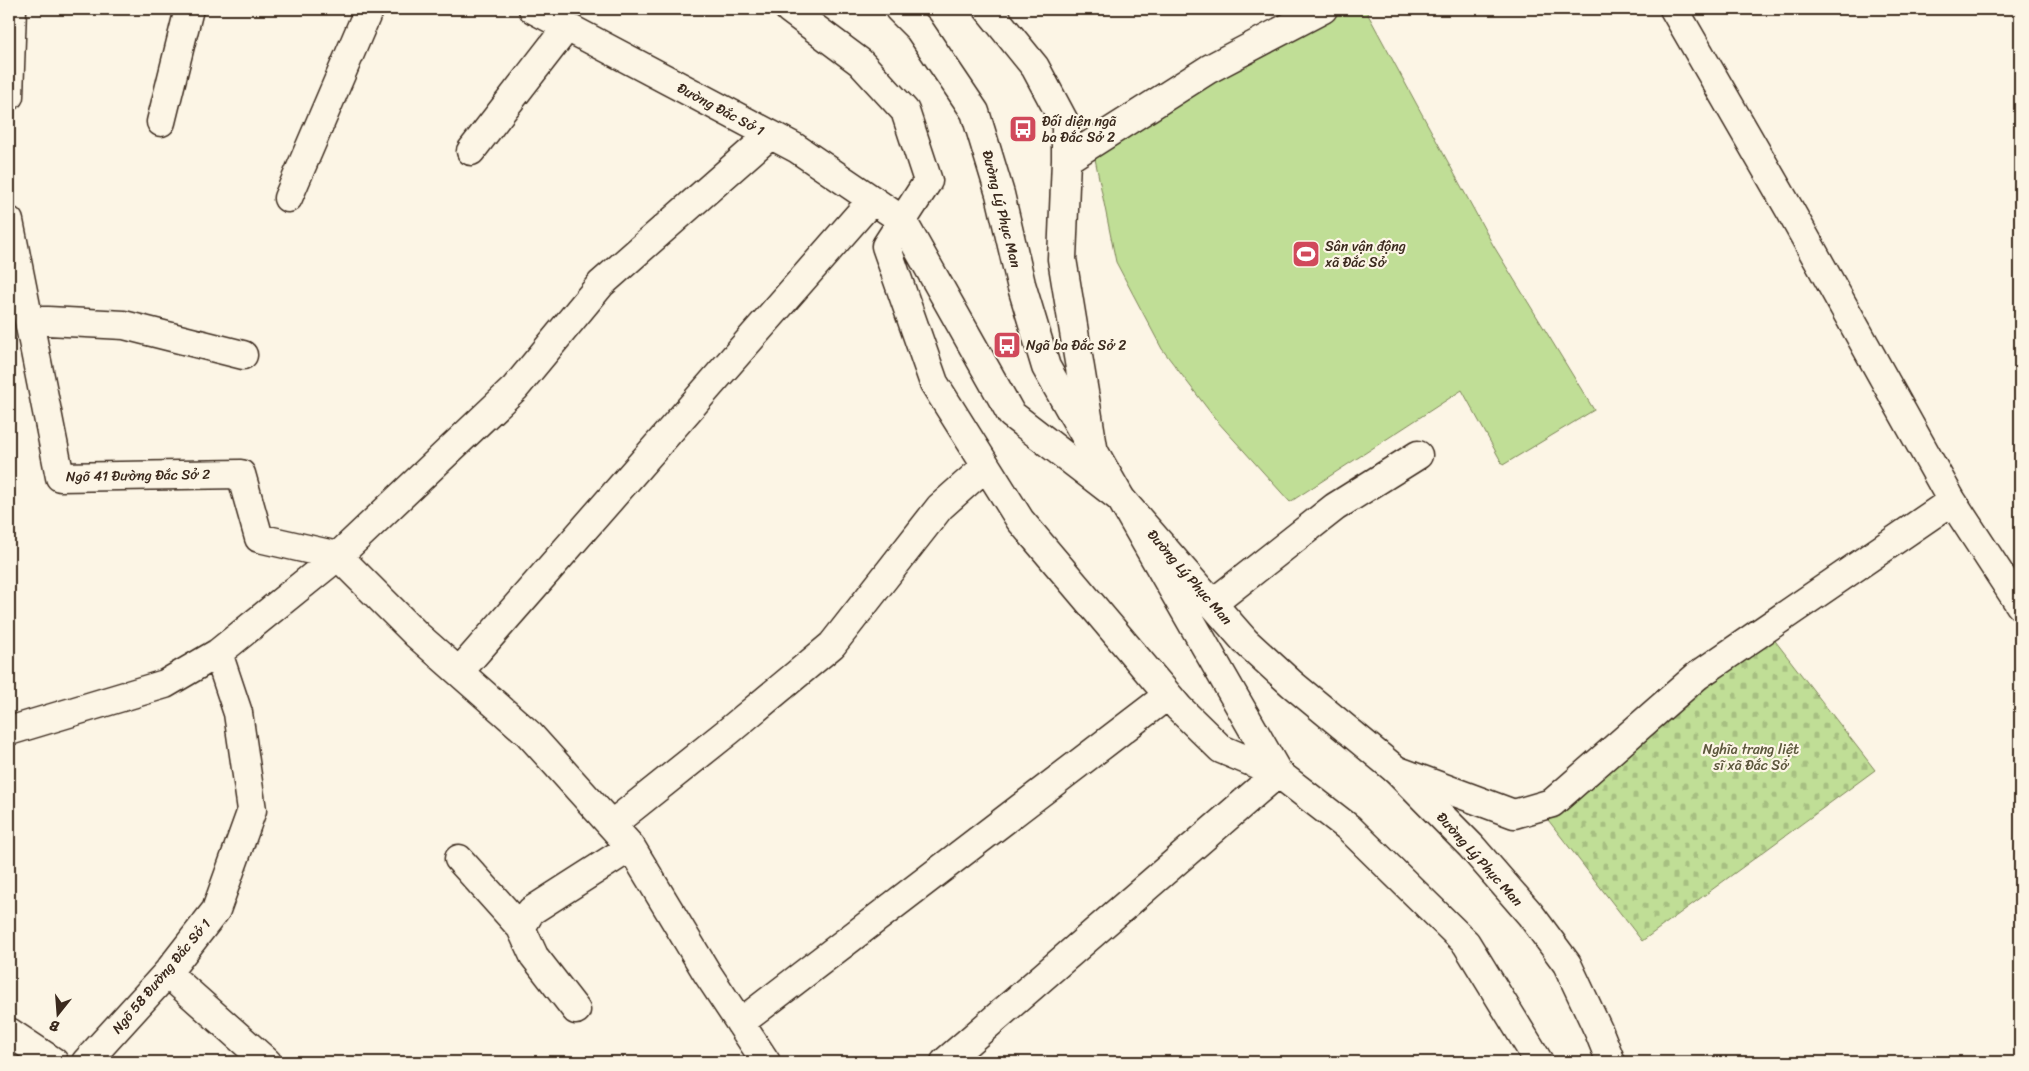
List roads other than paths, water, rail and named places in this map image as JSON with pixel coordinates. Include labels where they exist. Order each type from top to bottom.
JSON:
[{"type":"street","points":[[9,96],[12,9]]},
{"type":"street","points":[[161,122],[189,9]]},
{"type":"street","points":[[288,198],[369,9]]},
{"type":"street","name":"Đường Đắc Sở 1","points":[[533,9],[796,148],[902,220]]},
{"type":"street","points":[[790,9],[860,62],[905,111],[928,180],[886,246],[934,383],[1020,520],[1168,694],[1221,749],[1278,773],[1348,828],[1466,943],[1539,1062]]},
{"type":"street","name":"Đường Lý Phục Man","points":[[899,9],[919,29],[975,112],[1000,194],[1021,284],[1046,367],[1121,499],[1245,641],[1292,684],[1396,770],[1470,846],[1530,914],[1567,964],[1611,1062]]},
{"type":"street","points":[[988,9],[1035,66],[1066,125],[1062,259],[1094,454]]},
{"type":"street","points":[[1066,160],[1209,69],[1323,9]]},
{"type":"street","points":[[1674,9],[1792,212],[1952,501],[2020,605]]},
{"type":"street","points":[[470,151],[567,27]]},
{"type":"street","points":[[9,731],[165,684],[218,653],[338,556],[515,388],[602,284],[770,134]]},
{"type":"street","points":[[459,672],[872,200]]},
{"type":"street","name":"Ngõ 41 Đường Đắc Sở 2","points":[[9,220],[60,477],[241,474],[259,538],[338,556]]},
{"type":"street","points":[[902,220],[1011,414],[1121,499],[1278,773]]},
{"type":"street","points":[[29,320],[124,325],[244,354]]},
{"type":"street","points":[[1213,603],[1335,507],[1418,454]]},
{"type":"street","points":[[611,825],[832,645],[940,507],[986,466]]},
{"type":"street","points":[[1396,770],[1514,814],[1552,803],[1696,676],[1952,501]]},
{"type":"street","points":[[338,556],[417,635],[529,734],[632,847],[707,973],[766,1062]]},
{"type":"street","name":"Ngõ 58 Đường Đắc Sở 1","points":[[86,1062],[167,974],[216,910],[252,810],[238,713],[218,653]]},
{"type":"street","points":[[740,1023],[1168,694]]},
{"type":"street","points":[[945,1062],[1278,773]]},
{"type":"street","points":[[521,928],[531,911],[632,847]]},
{"type":"street","points":[[459,859],[521,928],[534,956],[576,1010]]},
{"type":"street","points":[[167,974],[268,1062]]},
{"type":"street","points":[[9,1032],[54,1062]]},
{"type":"place","name":"Đối diện ngã ba Đắc Sở 2","points":[[1023,129]]},
{"type":"place","name":"Sân vận động xã Đắc Sở","points":[[1306,254]]},
{"type":"place","name":"Ngã ba Đắc Sở 2","points":[[1007,345]]},
{"type":"park label","name":"Nghĩa trang liệt sĩ xã Đắc Sở","points":[[1751,758]]}]
